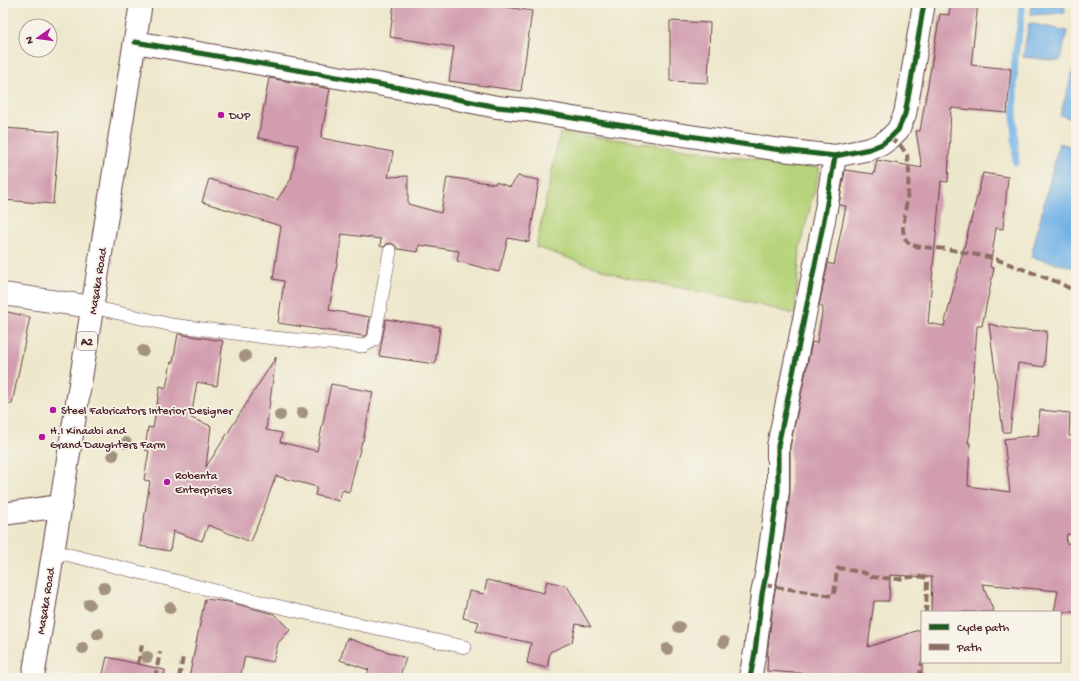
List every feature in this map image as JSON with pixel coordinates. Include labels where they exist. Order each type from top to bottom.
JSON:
[{"type":"street","name":"Masaka Road","points":[[32,678],[141,3]]},
{"type":"street","points":[[135,42],[368,82],[496,106],[774,149],[835,156],[870,149],[882,144],[898,130],[905,114],[924,3]]},
{"type":"street","points":[[750,678],[778,491],[778,446],[824,222],[835,156]]},
{"type":"street","points":[[3,294],[92,307]]},
{"type":"street","points":[[3,514],[60,506]]},
{"type":"lane","points":[[92,307],[172,325],[273,338],[363,346],[374,340],[390,251]]},
{"type":"lane","points":[[53,551],[297,611],[465,647]]},
{"type":"green space","points":[[560,133],[629,141],[820,168],[800,247],[795,314],[723,296],[624,277],[536,247]]},
{"type":"water","points":[[1031,3],[1064,3],[1065,13],[1031,15]]},
{"type":"water","points":[[1029,23],[1067,31],[1060,61],[1023,57]]},
{"type":"water","points":[[1076,61],[1076,120],[1060,115]]},
{"type":"water","points":[[1059,143],[1076,148],[1076,268],[1031,257]]},
{"type":"building","points":[[394,3],[480,3],[532,11],[521,91],[449,81],[454,47],[390,37]]},
{"type":"building","points":[[951,3],[978,3],[971,65],[1011,69],[1007,113],[951,108],[948,182],[941,181],[928,323],[944,326],[983,173],[1008,177],[1003,229],[996,228],[990,267],[994,268],[982,326],[977,326],[968,443],[970,443],[968,486],[1010,492],[1004,439],[1038,435],[1040,410],[1070,413],[1069,436],[1076,436],[1076,535],[1067,534],[1066,543],[1076,544],[1076,612],[1054,611],[1058,591],[982,584],[994,611],[931,611],[932,577],[890,575],[889,601],[874,601],[868,647],[921,629],[922,678],[825,678],[825,675],[767,671],[774,596],[779,572],[790,493],[790,447],[812,342],[817,343],[823,307],[819,306],[828,263],[834,265],[846,206],[839,205],[845,170],[874,174],[877,160],[922,168],[916,131],[920,131],[940,14],[949,15]]},
{"type":"building","points":[[670,21],[710,23],[708,83],[670,81]]},
{"type":"building","points":[[269,78],[330,89],[321,138],[393,152],[388,177],[408,176],[408,204],[441,213],[447,177],[495,184],[496,182],[510,187],[518,176],[539,180],[529,242],[508,238],[499,272],[457,261],[459,251],[419,245],[418,252],[398,249],[391,243],[384,247],[380,246],[381,239],[342,234],[329,310],[370,317],[367,335],[364,336],[278,323],[284,281],[273,279],[281,226],[202,202],[209,179],[277,200],[291,179],[298,145],[258,138]]},
{"type":"building","points":[[3,128],[59,132],[53,204],[3,200],[5,157],[3,156]]},
{"type":"building","points":[[3,311],[30,317],[12,404],[3,403]]},
{"type":"building","points":[[386,319],[440,327],[435,364],[379,356]]},
{"type":"building","points":[[989,324],[1015,330],[1047,331],[1044,367],[1018,363],[1010,432],[1003,432]]},
{"type":"building","points":[[178,334],[223,341],[217,386],[197,382],[191,418],[211,426],[206,467],[276,357],[266,430],[282,433],[280,442],[317,451],[331,384],[373,392],[363,441],[349,492],[342,490],[339,501],[315,495],[317,487],[276,476],[251,542],[208,525],[202,541],[173,531],[170,551],[140,546],[150,481],[144,480],[149,451],[145,450],[148,427],[153,428],[160,386],[166,388]]},
{"type":"building","points":[[487,580],[544,593],[547,581],[567,586],[591,627],[576,624],[572,642],[550,652],[547,668],[527,663],[531,643],[476,631],[479,622],[463,618],[469,591],[484,594]]},
{"type":"building","points":[[205,599],[228,602],[274,614],[290,630],[278,643],[273,662],[245,656],[240,678],[189,678]]},
{"type":"building","points":[[347,638],[406,658],[399,678],[366,678],[369,670],[340,660]]},
{"type":"building","points":[[107,657],[165,670],[164,678],[102,678]]},
{"type":"waterway","points":[[1016,162],[1014,71],[1022,3]]},
{"type":"marked path","points":[[890,138],[901,146],[907,155],[909,171],[908,191],[903,229],[904,237],[910,245],[947,249],[993,258],[1060,283],[1076,292]]},
{"type":"marked path","points":[[764,585],[832,596],[834,594],[837,570],[839,568],[865,573],[871,577],[898,579],[917,576],[926,578],[926,611]]},
{"type":"marked path","points":[[138,664],[142,645]]},
{"type":"marked path","points":[[155,678],[160,652]]},
{"type":"marked path","points":[[179,678],[183,657]]},
{"type":"marked path","points":[[919,678],[922,663]]},
{"type":"cycle path","points":[[135,42],[412,90],[497,107],[527,110],[774,149],[835,156],[870,149],[882,144],[898,130],[905,114],[924,3]]},
{"type":"cycle path","points":[[750,678],[778,491],[778,446],[825,215],[835,156]]},
{"type":"place","name":"DUP","points":[[221,115]]},
{"type":"place","name":"Steel Fabricators Interior Designer","points":[[53,410]]},
{"type":"place","name":"H.I Kinaabi and Grand Daughters Farm","points":[[42,437]]},
{"type":"place","name":"Robenta Enterprises","points":[[167,482]]}]
